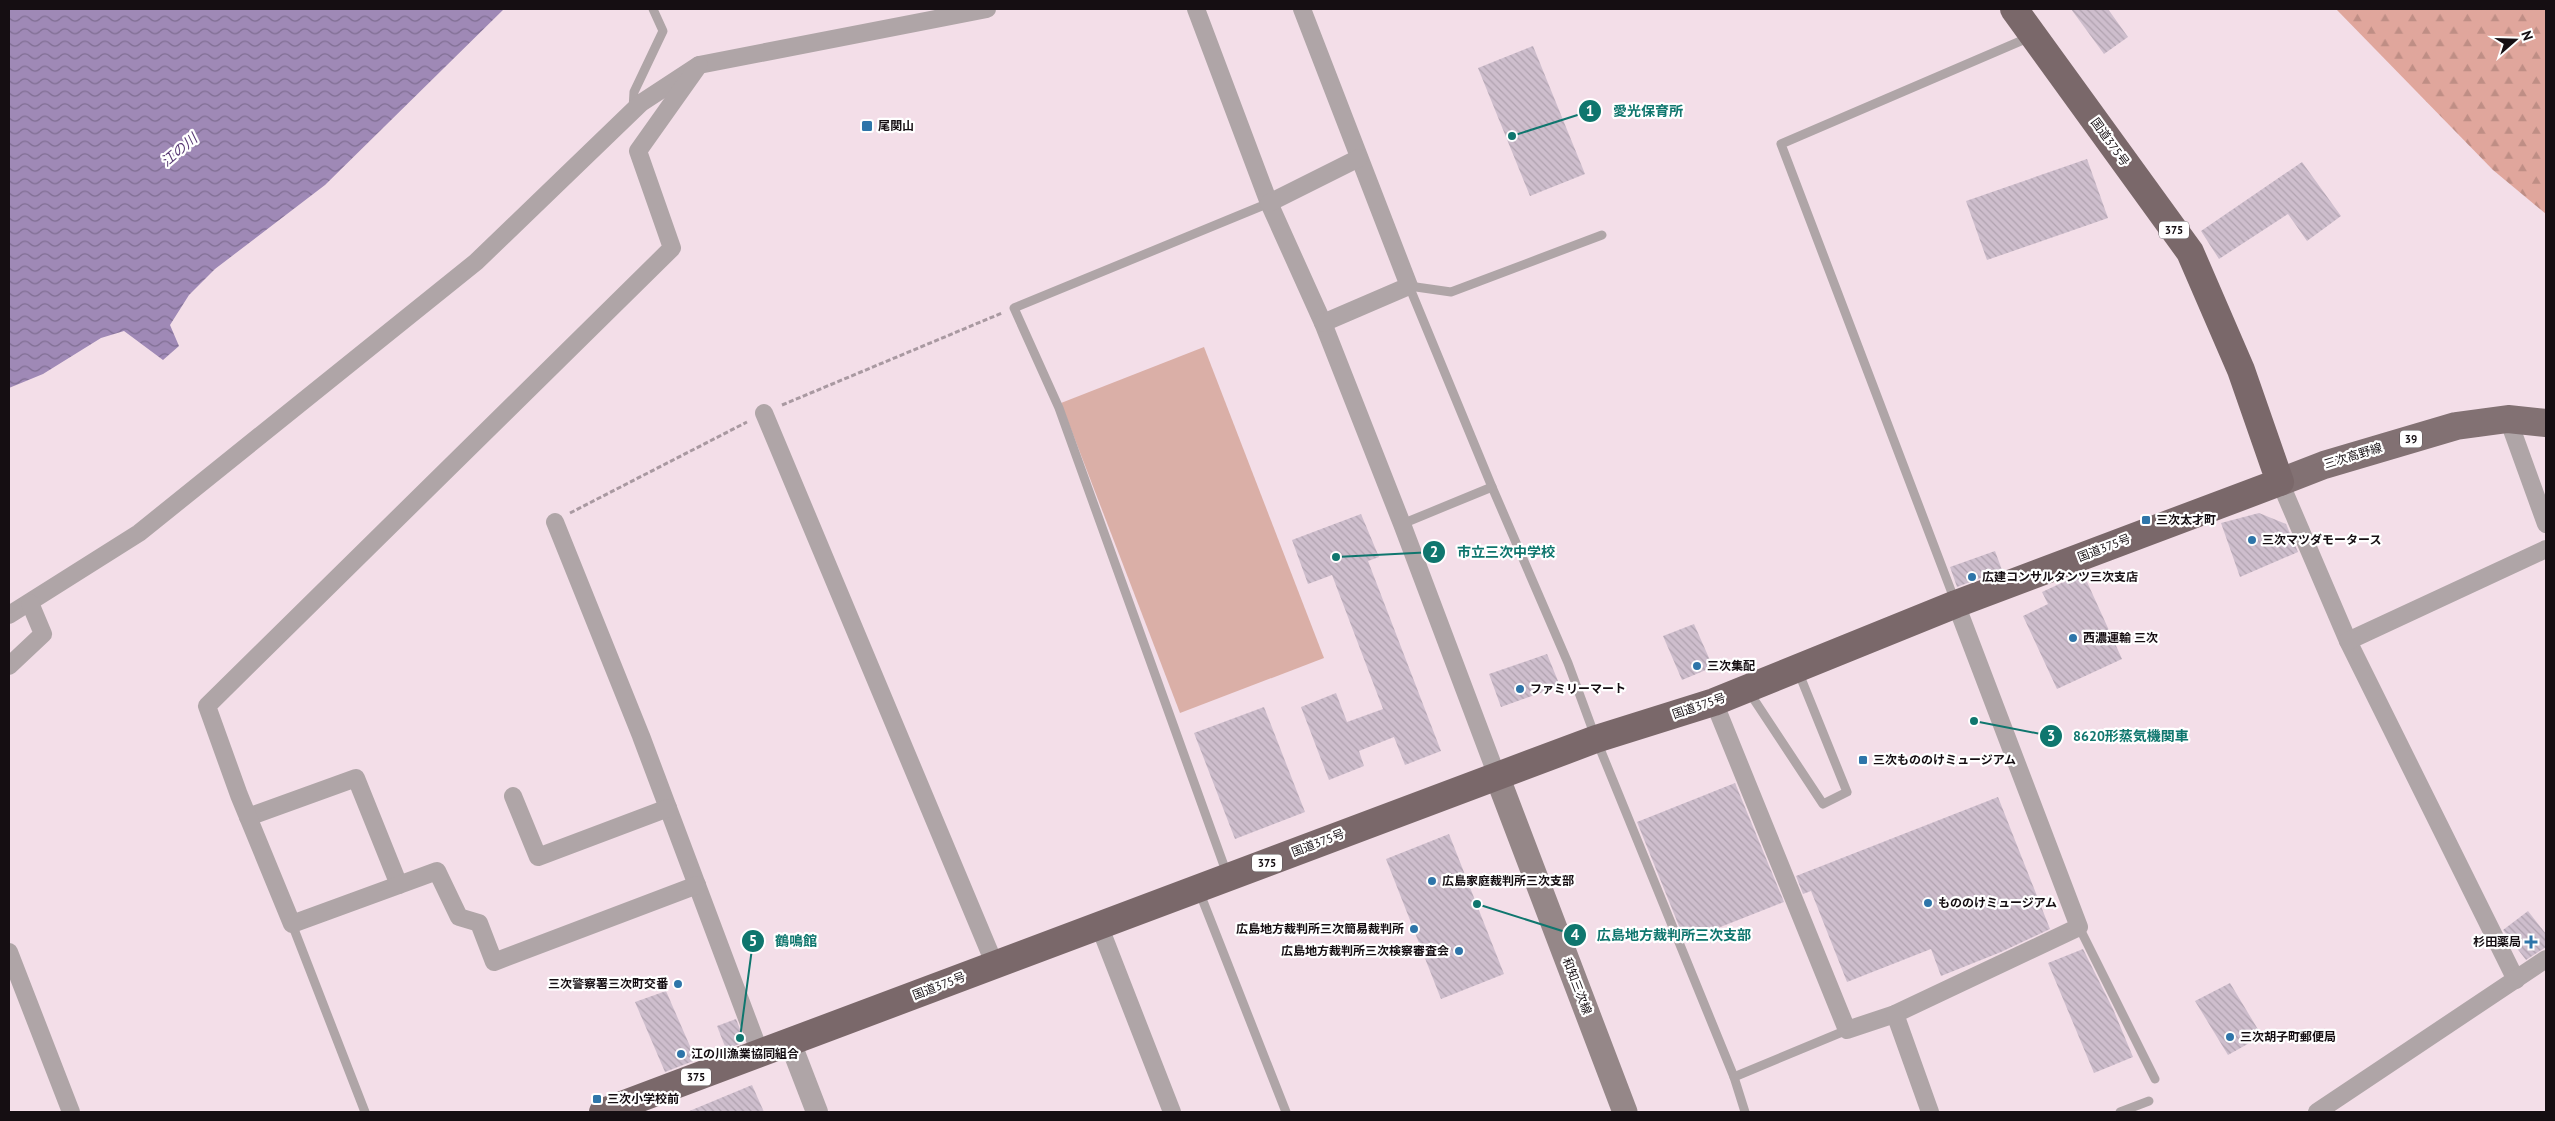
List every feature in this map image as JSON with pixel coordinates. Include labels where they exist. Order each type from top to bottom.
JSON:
[{"type":"highway","name":"国道375号","points":[[603,1112],[1596,739],[1714,702],[1956,604],[2280,482],[2241,370],[2190,252],[2014,9]]},
{"type":"main road","name":"三次高野線","points":[[2280,482],[2324,465],[2456,426],[2508,419],[2546,423]]},
{"type":"main road","name":"和知三次線","points":[[1497,776],[1625,1112]]},
{"type":"street","points":[[9,615],[139,533],[476,262],[641,103],[699,65],[987,9]]},
{"type":"street","points":[[1196,9],[1269,202],[1323,323],[1402,524],[1497,776]]},
{"type":"street","points":[[1302,9],[1409,286],[1323,323]]},
{"type":"street","points":[[697,885],[494,962],[479,923],[459,917],[437,871],[292,924],[248,817],[207,706],[672,248],[638,151],[699,65]]},
{"type":"street","points":[[1269,202],[1359,158]]},
{"type":"street","points":[[764,413],[995,965]]},
{"type":"street","points":[[2508,419],[2546,524]]},
{"type":"street","points":[[2280,482],[2348,641],[2516,980]]},
{"type":"street","points":[[555,522],[668,808],[760,1053]]},
{"type":"street","points":[[2348,641],[2546,549]]},
{"type":"street","points":[[9,666],[42,634],[30,603]]},
{"type":"street","points":[[1714,702],[1847,1030],[1895,1014],[2079,927],[1956,604]]},
{"type":"street","points":[[248,817],[356,778],[399,885]]},
{"type":"street","points":[[513,796],[538,857],[668,808]]},
{"type":"street","points":[[1099,925],[1172,1112]]},
{"type":"street","points":[[9,952],[71,1112]]},
{"type":"street","points":[[2317,1112],[2546,960]]},
{"type":"street","points":[[1895,1014],[1930,1112]]},
{"type":"street","points":[[790,1042],[817,1112]]},
{"type":"lane","points":[[632,111],[634,92],[663,31],[653,9]]},
{"type":"lane","points":[[1956,604],[1781,144],[2034,36]]},
{"type":"lane","points":[[1228,877],[1059,408],[1014,308],[1269,202]]},
{"type":"lane","points":[[1409,286],[1451,292],[1602,235]]},
{"type":"lane","points":[[1409,286],[1492,487],[1568,663],[1596,739],[1734,1077],[1746,1112]]},
{"type":"lane","points":[[1402,524],[1492,487]]},
{"type":"lane","points":[[1746,688],[1823,804],[1847,792],[1797,668]]},
{"type":"lane","points":[[1198,888],[1286,1112]]},
{"type":"lane","points":[[292,924],[365,1112]]},
{"type":"lane","points":[[2079,927],[2154,1079]]},
{"type":"lane","points":[[1734,1077],[1847,1030]]},
{"type":"lane","points":[[2120,1112],[2149,1100]]},
{"type":"path","points":[[555,522],[764,413],[1014,308]]},
{"type":"green space","points":[[2336,9],[2546,9],[2546,214],[2493,170]]},
{"type":"shaded area","points":[[1204,347],[1324,658],[1180,713],[1061,403]]},
{"type":"water","name":"江の川","points":[[9,9],[504,9],[325,185],[215,269],[189,295],[170,325],[179,346],[163,360],[124,331],[101,338],[43,374],[9,388]]},
{"type":"building","points":[[2071,9],[2108,9],[2128,37],[2104,54]]},
{"type":"building","points":[[1533,46],[1585,174],[1530,196],[1478,68]]},
{"type":"building","points":[[2087,159],[2108,218],[1987,260],[1966,201]]},
{"type":"building","points":[[2302,162],[2341,216],[2307,241],[2288,214],[2219,259],[2201,231]]},
{"type":"building","points":[[2259,513],[2286,524],[2298,552],[2240,577],[2221,523]]},
{"type":"building","points":[[1361,514],[1379,557],[1368,561],[1441,751],[1405,765],[1394,737],[1359,751],[1364,766],[1329,780],[1301,707],[1336,693],[1347,722],[1383,709],[1332,575],[1308,584],[1292,540]]},
{"type":"building","points":[[1995,551],[2002,570],[1957,587],[1950,567]]},
{"type":"building","name":"西濃運輸 三次","points":[[2083,573],[2122,659],[2057,689],[2023,616],[2048,604],[2042,592]]},
{"type":"building","points":[[1694,624],[1713,667],[1682,680],[1663,636]]},
{"type":"building","points":[[1547,654],[1560,686],[1501,707],[1489,674]]},
{"type":"building","points":[[1264,707],[1305,812],[1235,839],[1194,733]]},
{"type":"building","points":[[1735,783],[1784,902],[1685,941],[1637,822]]},
{"type":"building","name":"もののけミュージアム","points":[[1998,797],[2050,929],[2001,952],[1941,976],[1931,949],[1847,982],[1811,891],[1803,894],[1796,876]]},
{"type":"building","points":[[1449,834],[1504,974],[1441,999],[1386,859]]},
{"type":"building","points":[[2528,911],[2546,934],[2546,947],[2526,960],[2503,930]]},
{"type":"building","points":[[2083,949],[2113,1009],[2133,1057],[2094,1073],[2048,963]]},
{"type":"building","points":[[2230,983],[2262,1036],[2228,1055],[2195,1001]]},
{"type":"building","points":[[666,991],[696,1060],[665,1072],[635,1002]]},
{"type":"building","points":[[736,1019],[745,1042],[726,1049],[717,1026]]},
{"type":"building","points":[[752,1085],[764,1112],[687,1112]]},
{"type":"place","name":"尾関山","points":[[867,126]]},
{"type":"place","name":"愛光保育所","points":[[1512,136]]},
{"type":"place","name":"三次太才町","points":[[2146,520]]},
{"type":"place","name":"三次マツダモータース","points":[[2252,540]]},
{"type":"place","name":"市立三次中学校","points":[[1336,557]]},
{"type":"place","name":"広建コンサルタンツ三次支店","points":[[1972,577]]},
{"type":"place","name":"西濃運輸 三次","points":[[2073,638]]},
{"type":"place","name":"三次集配","points":[[1697,666]]},
{"type":"place","name":"ファミリーマート","points":[[1520,689]]},
{"type":"place","name":"8620形蒸気機関車","points":[[1974,721]]},
{"type":"place","name":"三次もののけミュージアム","points":[[1863,760]]},
{"type":"place","name":"広島家庭裁判所三次支部","points":[[1432,881]]},
{"type":"place","name":"もののけミュージアム","points":[[1928,903]]},
{"type":"place","name":"広島地方裁判所三次支部","points":[[1477,904]]},
{"type":"place","name":"広島地方裁判所三次簡易裁判所","points":[[1414,929]]},
{"type":"place","name":"杉田薬局","points":[[2531,942]]},
{"type":"place","name":"広島地方裁判所三次検察審査会","points":[[1459,951]]},
{"type":"place","name":"三次警察署三次町交番","points":[[678,984]]},
{"type":"place","name":"三次胡子町郵便局","points":[[2230,1037]]},
{"type":"place","name":"鶴鳴館","points":[[740,1038]]},
{"type":"place","name":"江の川漁業協同組合","points":[[681,1054]]},
{"type":"place","name":"三次小学校前","points":[[597,1099]]}]
